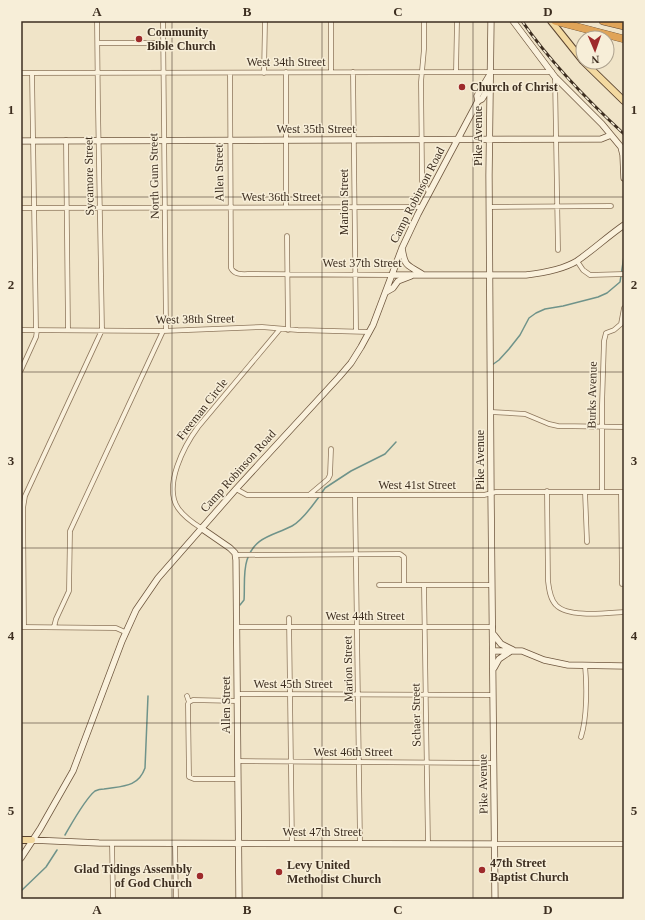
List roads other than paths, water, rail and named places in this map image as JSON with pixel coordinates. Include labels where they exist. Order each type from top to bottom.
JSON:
[{"type":"highway","points":[[555,21],[624,39]]},
{"type":"highway","points":[[603,21],[624,26]]},
{"type":"main road","points":[[551,21],[575,50]]},
{"type":"main road","points":[[593,70],[624,101]]},
{"type":"main road","name":"West 47th Street","points":[[21,840],[32,840]]},
{"type":"street","name":"Sycamore Street","points":[[97,21],[102,330]]},
{"type":"street","name":"North Gum Street","points":[[163,21],[165,331]]},
{"type":"street","points":[[264,72],[265,21]]},
{"type":"street","points":[[331,21],[331,72]]},
{"type":"street","points":[[424,21],[423,72],[421,82],[422,181],[429,192]]},
{"type":"street","points":[[456,72],[457,21]]},
{"type":"street","name":"Pike Avenue","points":[[491,21],[489,74],[491,493],[493,763],[496,899]]},
{"type":"street","points":[[514,21],[554,75],[621,147],[624,178]]},
{"type":"street","points":[[98,43],[163,43]]},
{"type":"street","points":[[286,72],[286,207]]},
{"type":"street","name":"Marion Street","points":[[353,72],[356,331]]},
{"type":"street","name":"West 34th Street","points":[[21,73],[456,72],[554,75]]},
{"type":"street","points":[[21,370],[36,337],[32,73]]},
{"type":"street","name":"Allen Street","points":[[230,73],[231,268],[234,272]]},
{"type":"street","name":"Camp Robinson Road","points":[[478,101],[477,96],[489,74]]},
{"type":"street","points":[[554,75],[558,250]]},
{"type":"street","name":"Camp Robinson Road","points":[[21,858],[73,770],[125,632],[136,610],[151,588],[201,528],[351,363],[369,332],[402,248],[421,207],[478,101],[482,99],[489,86]]},
{"type":"street","name":"West 35th Street","points":[[21,141],[601,139],[611,135]]},
{"type":"street","points":[[66,140],[68,330]]},
{"type":"street","points":[[490,207],[611,206]]},
{"type":"street","name":"West 36th Street","points":[[21,208],[421,207]]},
{"type":"street","name":"West 37th Street","points":[[234,272],[245,274],[536,274],[556,269],[576,261],[624,224]]},
{"type":"street","points":[[287,236],[288,330]]},
{"type":"street","points":[[402,248],[407,266],[422,274]]},
{"type":"street","points":[[576,261],[583,270],[590,275],[622,274]]},
{"type":"street","points":[[386,292],[393,288],[398,281],[414,274]]},
{"type":"street","name":"Burks Avenue","points":[[602,492],[602,426],[605,336],[606,332],[620,326],[624,308]]},
{"type":"street","name":"West 38th Street","points":[[21,330],[165,331],[262,327],[288,330],[369,332]]},
{"type":"street","name":"Freeman Circle","points":[[201,528],[182,513],[176,505],[174,499],[173,489],[180,459],[189,440],[198,427],[280,329]]},
{"type":"street","points":[[102,330],[27,490],[23,503],[23,627],[116,628],[125,632]]},
{"type":"street","points":[[54,627],[56,619],[69,591],[70,531],[165,331]]},
{"type":"street","points":[[491,412],[525,414],[558,426],[624,427]]},
{"type":"street","points":[[312,495],[330,475],[331,449]]},
{"type":"street","name":"West 41st Street","points":[[236,489],[247,495],[484,495],[496,492],[622,492]]},
{"type":"street","points":[[547,491],[548,586],[552,598],[557,606],[564,610],[577,613],[624,612]]},
{"type":"street","points":[[585,492],[587,542]]},
{"type":"street","points":[[622,492],[622,584]]},
{"type":"street","name":"Marion Street","points":[[355,495],[360,843]]},
{"type":"street","points":[[201,528],[230,548],[235,555],[400,554],[403,556],[404,585]]},
{"type":"street","name":"Allen Street","points":[[235,555],[237,627],[238,899]]},
{"type":"street","points":[[379,585],[492,585]]},
{"type":"street","name":"Schaer Street","points":[[424,586],[428,844]]},
{"type":"street","points":[[289,618],[292,844]]},
{"type":"street","name":"West 44th Street","points":[[237,627],[493,627]]},
{"type":"street","points":[[493,633],[501,644],[513,650]]},
{"type":"street","points":[[493,672],[495,664],[499,659],[513,650]]},
{"type":"street","points":[[493,651],[522,651],[559,664],[624,666]]},
{"type":"street","points":[[581,737],[584,729],[586,682],[585,665]]},
{"type":"street","name":"West 45th Street","points":[[237,694],[493,695]]},
{"type":"street","points":[[187,696],[189,702],[189,777],[194,779],[238,779]]},
{"type":"street","points":[[189,702],[193,700],[237,701]]},
{"type":"street","name":"West 46th Street","points":[[238,761],[493,763]]},
{"type":"street","name":"West 47th Street","points":[[32,840],[112,843],[238,844],[624,844]]},
{"type":"street","points":[[112,843],[113,899]]},
{"type":"street","points":[[175,843],[176,899]]},
{"type":"waterway","points":[[492,365],[509,349],[520,335],[529,318],[536,313],[545,309],[598,297],[607,293],[620,282],[624,256]]},
{"type":"waterway","points":[[321,494],[325,488],[351,471],[385,454],[396,442]]},
{"type":"waterway","points":[[240,605],[244,600],[246,565],[250,552],[260,541],[292,526],[300,520],[319,497]]},
{"type":"waterway","points":[[65,835],[83,805],[95,791],[128,785],[133,783],[142,775],[145,768],[148,696]]},
{"type":"waterway","points":[[21,891],[46,867],[57,850]]},
{"type":"railway","points":[[522,21],[570,80],[624,134]]},
{"type":"place","name":"Community Bible Church","points":[[139,39]]},
{"type":"place","name":"Church of Christ","points":[[462,87]]},
{"type":"place","name":"47th Street Baptist Church","points":[[482,870]]},
{"type":"place","name":"Levy United Methodist Church","points":[[279,872]]},
{"type":"place","name":"Glad Tidings Assembly of God Church","points":[[200,876]]}]
